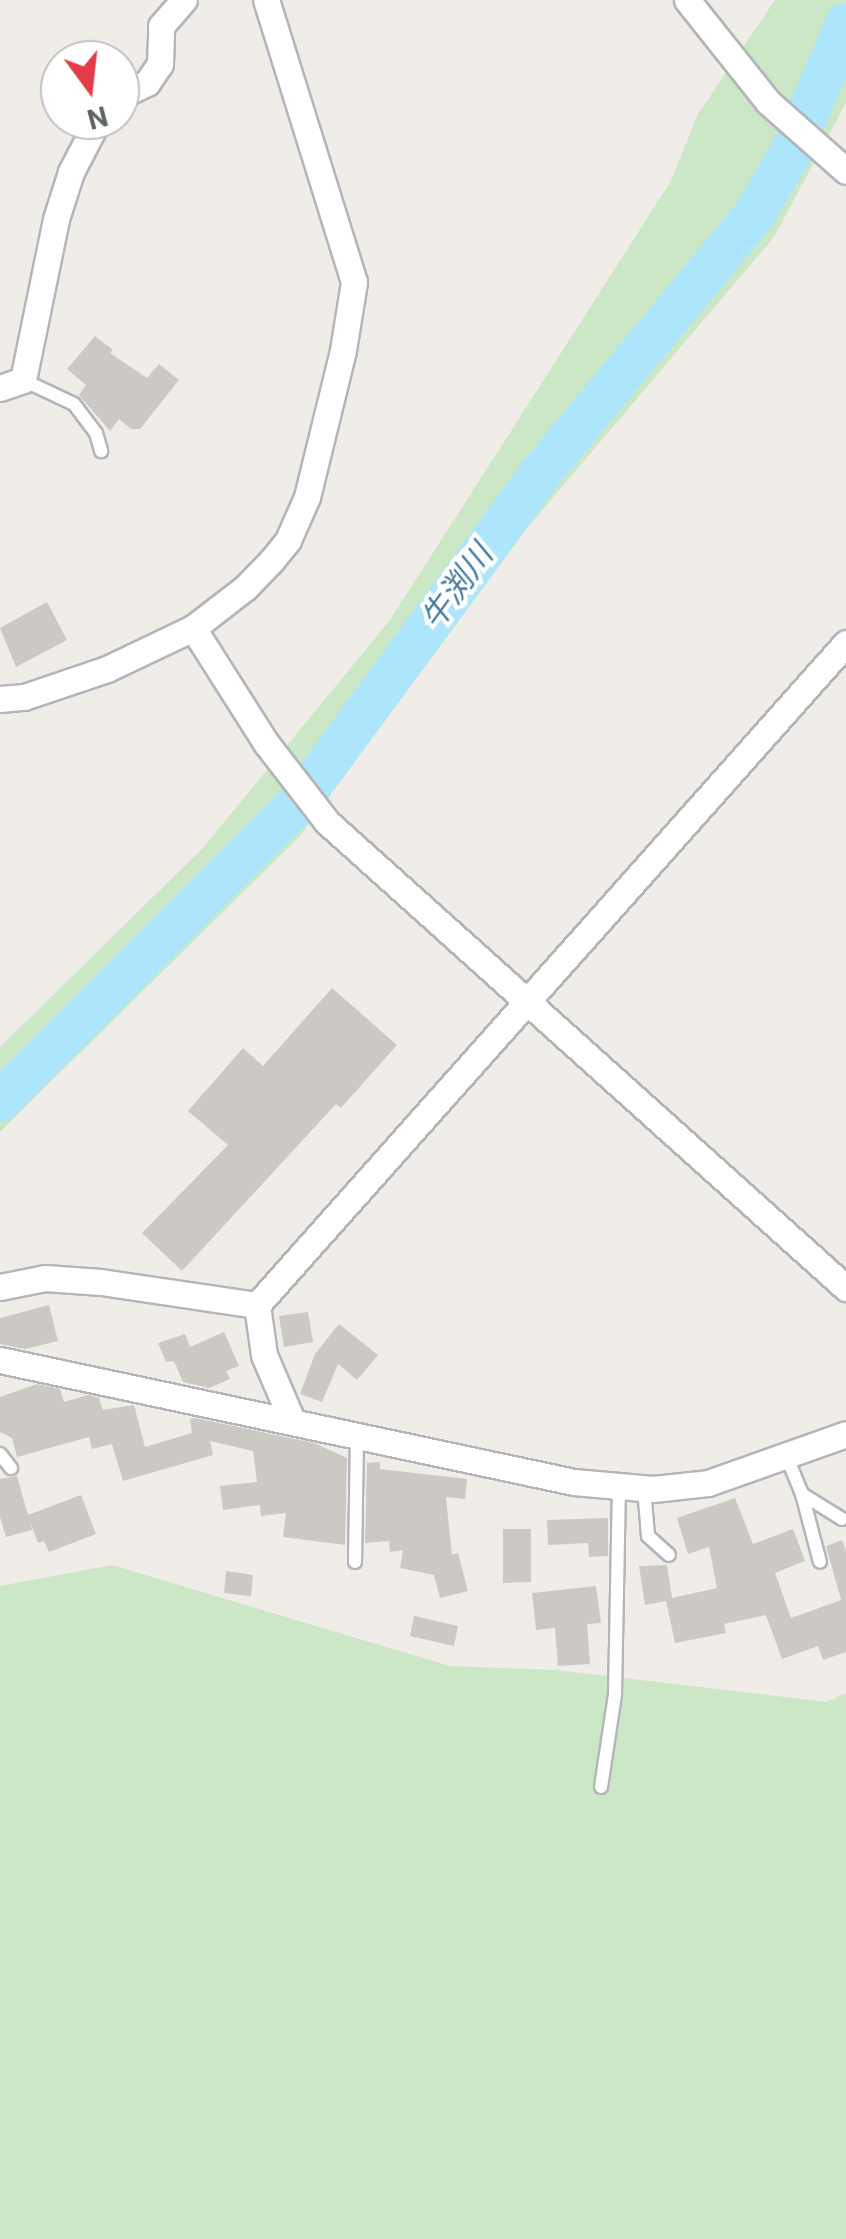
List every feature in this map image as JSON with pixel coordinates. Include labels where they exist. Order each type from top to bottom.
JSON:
[{"type":"street","points":[[140,86],[160,64],[161,26],[184,0]]},
{"type":"street","points":[[0,699],[24,697],[107,669],[192,628],[246,587],[280,550],[308,497],[343,350],[354,282],[266,0]]},
{"type":"street","points":[[687,0],[768,102],[846,171]]},
{"type":"street","points":[[12,384],[56,219],[71,172],[88,140]]},
{"type":"street","points":[[192,628],[272,752],[320,814],[846,1288]]},
{"type":"street","points":[[256,1305],[846,644]]},
{"type":"street","points":[[0,1287],[46,1278],[101,1282],[256,1305]]},
{"type":"street","points":[[256,1305],[264,1355],[291,1418]]},
{"type":"street","points":[[0,1360],[291,1418],[357,1438],[574,1482],[631,1487],[708,1483],[846,1434]]},
{"type":"lane","points":[[12,384],[74,404],[96,434],[100,451]]},
{"type":"lane","points":[[356,1562],[357,1438]]},
{"type":"lane","points":[[0,1454],[11,1468]]},
{"type":"lane","points":[[786,1456],[802,1494],[820,1562]]},
{"type":"lane","points":[[631,1487],[648,1536],[669,1555]]},
{"type":"lane","points":[[602,1786],[615,1694],[631,1487]]},
{"type":"lane","points":[[802,1494],[842,1519]]},
{"type":"green space","points":[[775,0],[846,0],[846,103],[774,237],[528,527],[300,836],[0,1132],[0,1047],[202,849],[390,620],[671,181],[698,114]]},
{"type":"green space","points":[[112,1565],[450,1666],[556,1670],[827,1702],[846,1693],[846,2239],[0,2239],[0,1586]]},
{"type":"building","points":[[95,336],[113,350],[110,353],[147,378],[159,364],[179,380],[140,429],[131,429],[119,419],[110,431],[79,395],[86,385],[67,369]]},
{"type":"building","points":[[47,602],[67,640],[16,667],[0,628]]},
{"type":"building","points":[[332,988],[397,1045],[341,1108],[336,1104],[182,1271],[142,1233],[228,1145],[188,1111],[243,1048],[263,1066]]},
{"type":"building","points":[[49,1305],[58,1341],[25,1349],[0,1344],[0,1318]]},
{"type":"building","points":[[308,1312],[313,1342],[284,1347],[279,1316]]},
{"type":"building","points":[[339,1324],[378,1355],[357,1380],[338,1364],[322,1402],[300,1394],[315,1354]]},
{"type":"building","points":[[224,1332],[239,1366],[226,1371],[230,1379],[209,1388],[183,1382],[174,1361],[166,1362],[158,1343],[185,1334],[190,1347]]},
{"type":"building","points":[[37,1384],[60,1389],[64,1402],[88,1395],[99,1398],[103,1410],[134,1405],[145,1447],[192,1433],[190,1419],[195,1418],[314,1443],[347,1458],[345,1545],[283,1537],[286,1513],[261,1516],[260,1505],[223,1510],[220,1486],[257,1482],[253,1451],[210,1441],[213,1455],[123,1481],[112,1444],[92,1449],[89,1437],[17,1457],[12,1438],[0,1432],[0,1397]]},
{"type":"building","points":[[380,1462],[380,1469],[467,1479],[465,1499],[446,1497],[452,1555],[458,1553],[468,1591],[440,1598],[434,1575],[400,1568],[403,1550],[390,1552],[389,1541],[365,1543],[367,1463]]},
{"type":"building","points":[[17,1476],[28,1515],[81,1495],[96,1534],[49,1552],[44,1541],[38,1543],[30,1522],[32,1530],[6,1537],[0,1517],[0,1479]]},
{"type":"building","points":[[735,1498],[753,1544],[793,1529],[805,1561],[775,1573],[791,1618],[841,1600],[826,1546],[842,1540],[846,1551],[846,1652],[823,1660],[818,1646],[782,1659],[766,1615],[724,1624],[726,1633],[675,1643],[666,1601],[645,1605],[639,1566],[667,1565],[672,1598],[717,1588],[709,1547],[688,1554],[677,1518]]},
{"type":"building","points":[[608,1518],[608,1556],[589,1557],[588,1543],[548,1545],[547,1520]]},
{"type":"building","points":[[503,1529],[531,1529],[531,1582],[503,1583]]},
{"type":"building","points":[[226,1571],[253,1575],[251,1596],[224,1593]]},
{"type":"building","points":[[596,1586],[601,1623],[587,1624],[590,1664],[558,1666],[555,1628],[536,1630],[532,1593]]},
{"type":"building","points":[[414,1616],[458,1626],[454,1646],[410,1636]]},
{"type":"waterway","name":"牛渕川","points":[[0,1101],[299,802],[544,469],[752,218],[793,149],[846,24]]}]
